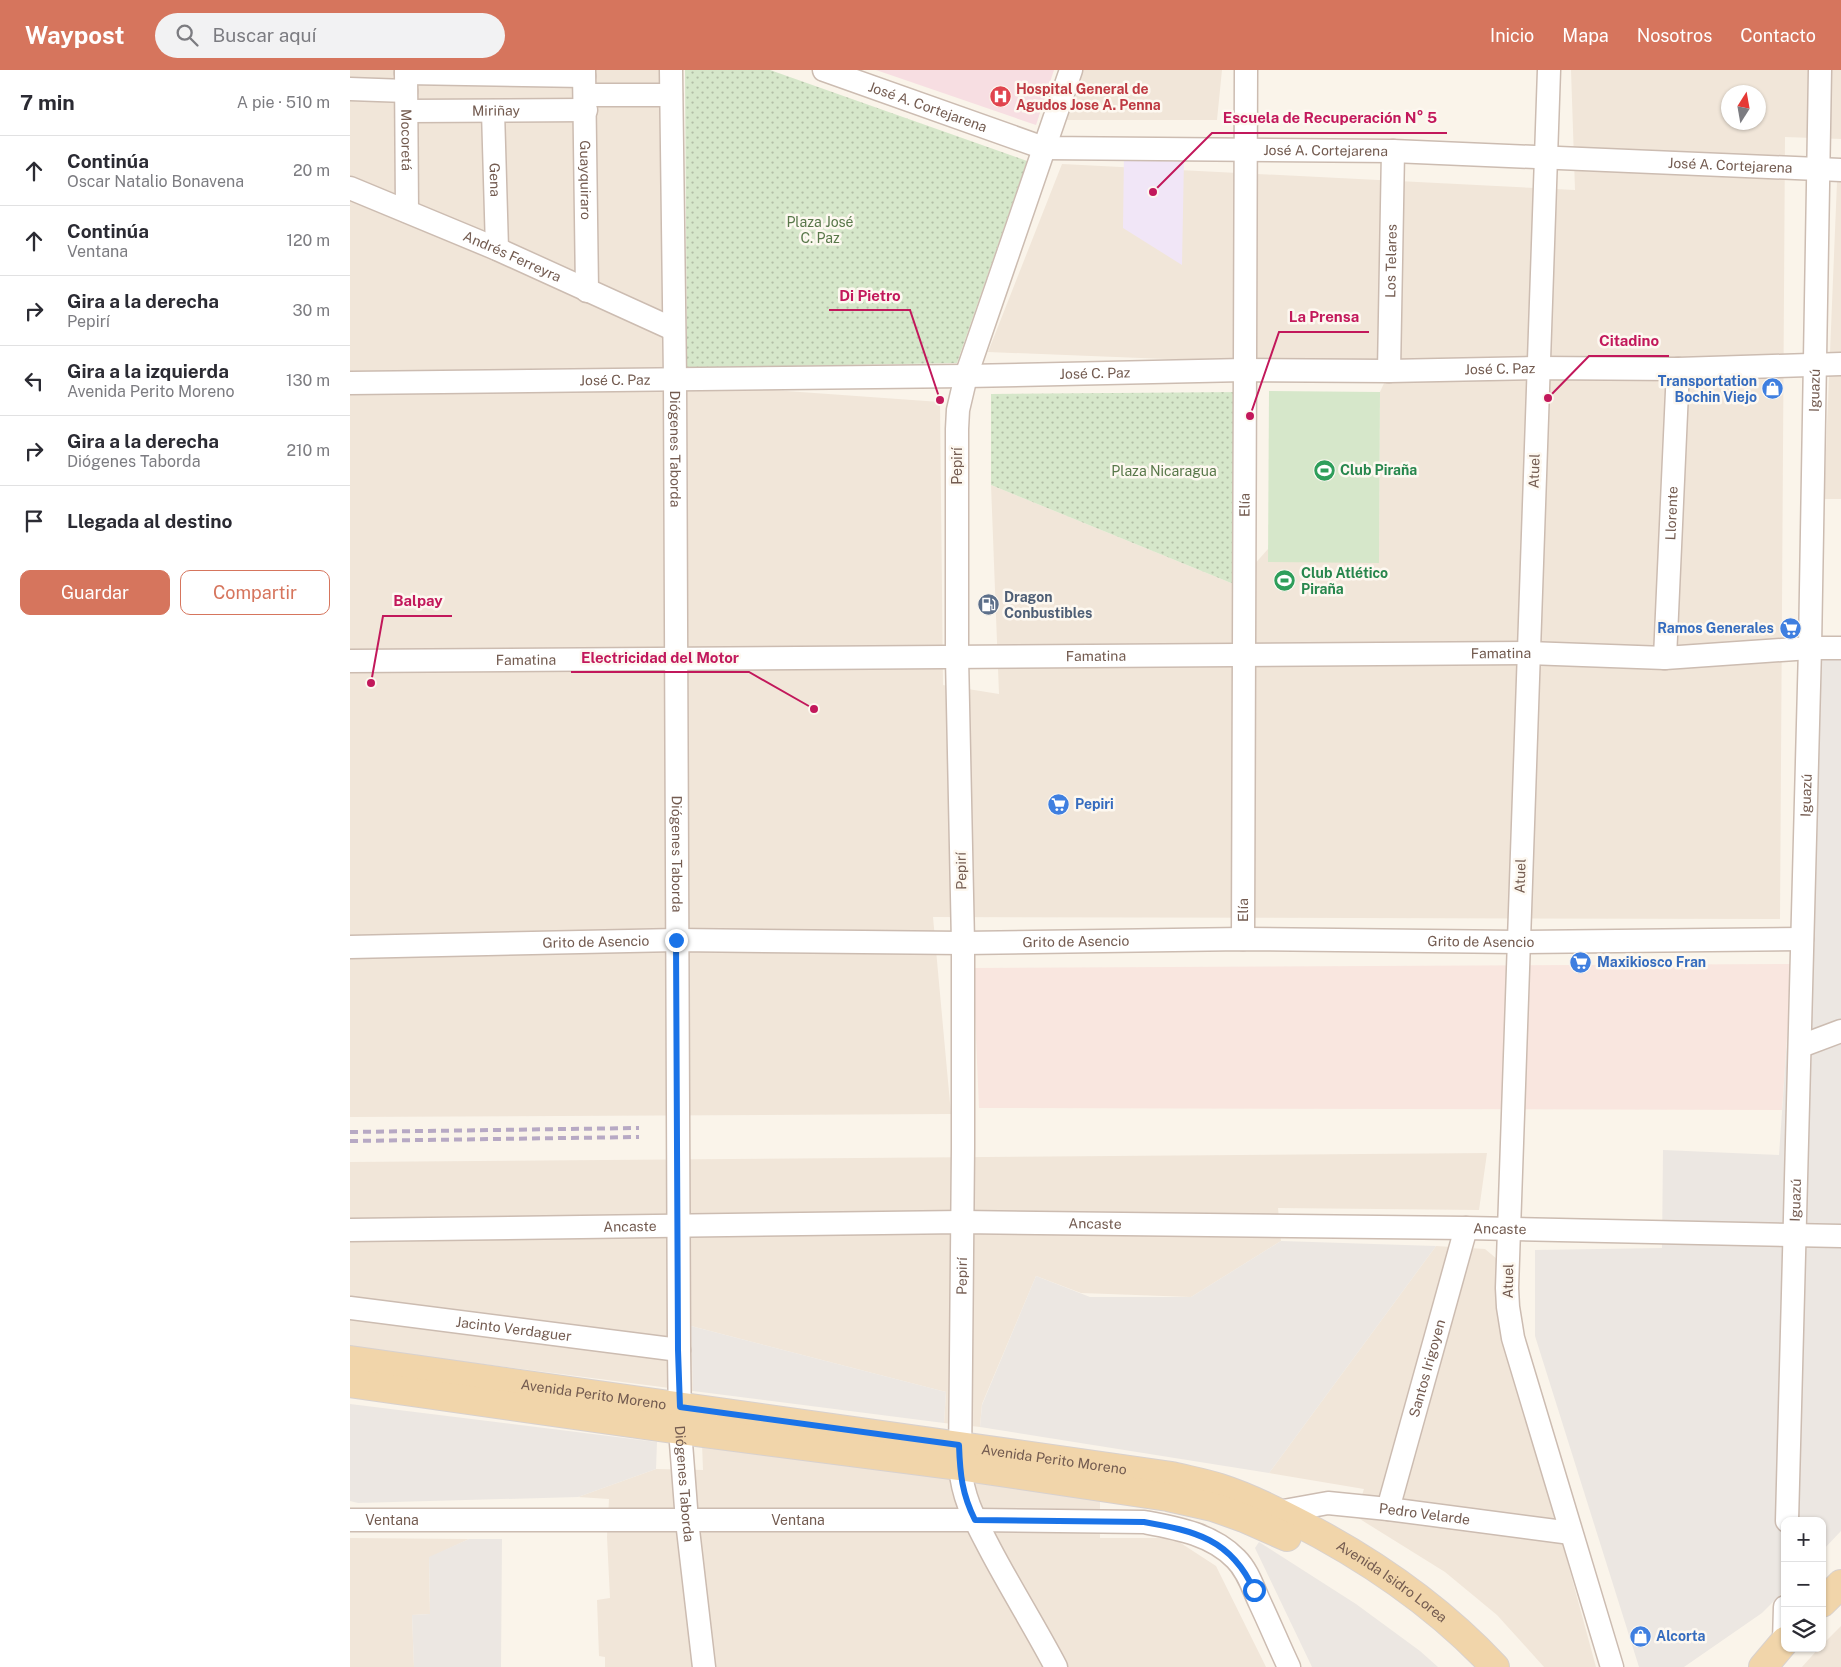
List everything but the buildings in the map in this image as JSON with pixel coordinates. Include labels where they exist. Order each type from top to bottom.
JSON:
[{"type":"main road","name":"Avenida Perito Moreno","points":[[350,1360],[680,1419]]},
{"type":"main road","name":"Avenida Perito Moreno","points":[[350,1383],[680,1419],[960,1456],[1168,1497],[1276,1522]]},
{"type":"main road","name":"Avenida Isidro Lorea","points":[[1276,1522],[1321,1554],[1403,1607],[1470,1667]]},
{"type":"main road","name":"Avenida Isidro Lorea","points":[[1276,1522],[1334,1541],[1390,1578],[1447,1621],[1495,1667]]},
{"type":"main road","points":[[1826,1599],[1841,1584]]},
{"type":"street","name":"Diógenes Taborda","points":[[671,70],[675,379],[678,1350],[680,1419],[687,1521],[704,1667]]},
{"type":"street","name":"José A. Cortejarena","points":[[824,70],[1044,148],[1393,151],[1841,170]]},
{"type":"street","name":"Pepirí","points":[[1056,1667],[1001,1571],[966,1502],[960,1456],[963,943],[957,657],[957,429],[958,410],[966,376],[1071,70]]},
{"type":"street","name":"Elía","points":[[1243,940],[1246,70]]},
{"type":"street","name":"Atuel","points":[[1549,70],[1507,1288],[1513,1338],[1612,1667]]},
{"type":"street","name":"Iguazú","points":[[1787,1517],[1810,648],[1820,70]]},
{"type":"street","name":"Miriñay","points":[[350,89],[406,86],[493,72],[585,88],[671,95]]},
{"type":"street","name":"Miriñay","points":[[406,86],[493,111],[585,88]]},
{"type":"street","name":"Mocoretá","points":[[406,86],[407,211]]},
{"type":"street","name":"Guayquiraro","points":[[585,88],[587,291]]},
{"type":"street","name":"Gena","points":[[493,111],[496,249]]},
{"type":"street","name":"Los Telares","points":[[1389,372],[1393,151]]},
{"type":"street","name":"Andrés Ferreyra","points":[[350,188],[496,249],[673,329]]},
{"type":"street","name":"José C. Paz","points":[[350,383],[966,376],[1244,370],[1389,372],[1538,368],[1678,369],[1841,364]]},
{"type":"street","name":"Llorente","points":[[1665,658],[1678,369]]},
{"type":"street","name":"Famatina","points":[[350,661],[1528,653],[1665,658],[1810,648],[1841,648]]},
{"type":"street","name":"Grito de Asencio","points":[[350,947],[676,940],[963,943],[1243,940],[1518,942],[1802,939]]},
{"type":"street","points":[[1800,1046],[1841,1032]]},
{"type":"street","name":"Ancaste","points":[[350,1230],[962,1222],[1466,1228],[1841,1236]]},
{"type":"street","name":"Santos Irigoyen","points":[[1388,1508],[1466,1228]]},
{"type":"street","name":"Jacinto Verdaguer","points":[[350,1308],[678,1350]]},
{"type":"street","name":"Pedro Velarde","points":[[1276,1522],[1328,1503],[1388,1508],[1571,1533]]},
{"type":"street","name":"Ventana","points":[[350,1520],[975,1520],[1144,1522],[1194,1533],[1212,1542],[1236,1559],[1246,1573],[1288,1667]]},
{"type":"street","points":[[1769,1656],[1781,1620]]},
{"type":"shaded area","points":[[350,70],[659,70],[663,382],[940,402],[943,685],[999,694],[991,485],[1236,585],[1268,549],[1379,562],[1380,392],[1391,368],[988,352],[1062,164],[1575,190],[1571,70],[1841,70],[1841,139],[1785,137],[1780,919],[933,917],[951,1114],[350,1117]]},
{"type":"shaded area","name":"Hospital General de Agudos Jose A. Penna","points":[[876,70],[1054,70],[1036,125]]},
{"type":"shaded area","points":[[1083,70],[1222,70],[1217,120],[1065,120]]},
{"type":"shaded area","points":[[1124,155],[1184,157],[1182,265],[1123,228]]},
{"type":"shaded area","points":[[1837,182],[1841,182],[1841,499],[1824,499]]},
{"type":"shaded area","points":[[1841,636],[1841,1531],[1826,1547],[1826,1517],[1781,1517],[1781,1594],[1762,1613],[1684,1667],[1639,1667],[1535,1336],[1535,1250],[1662,1248],[1663,1150],[1779,1155],[1794,940],[1807,637]]},
{"type":"shaded area","points":[[1792,964],[1782,1110],[979,1108],[973,968]]},
{"type":"shaded area","points":[[1487,1153],[1479,1210],[1278,1208],[1281,1241],[1191,1297],[1081,1293],[1036,1276],[982,1404],[980,1427],[944,1423],[946,1392],[691,1326],[693,1391],[350,1347],[350,1162]]},
{"type":"shaded area","points":[[1281,1241],[1436,1246],[1269,1473],[980,1427],[982,1405],[1036,1276],[1090,1297],[1191,1297]]},
{"type":"shaded area","points":[[1436,1246],[1485,1249],[1497,1259],[1499,1310],[1596,1667],[1544,1667],[1497,1615],[1445,1572],[1355,1516],[1364,1489],[1269,1473]]},
{"type":"shaded area","points":[[691,1326],[946,1392],[944,1423],[693,1391]]},
{"type":"shaded area","points":[[350,1404],[657,1442],[656,1469],[578,1497],[358,1503],[350,1501]]},
{"type":"shaded area","points":[[702,1444],[1100,1500],[1100,1538],[1173,1538],[1216,1566],[1266,1667],[605,1667],[605,1657],[599,1656],[597,1600],[610,1598],[607,1537],[609,1499],[578,1497],[656,1469],[703,1470]]},
{"type":"shaded area","points":[[350,1538],[469,1539],[429,1558],[430,1614],[412,1615],[414,1667],[350,1667]]},
{"type":"shaded area","points":[[469,1539],[502,1539],[501,1667],[414,1667],[412,1615],[430,1614],[429,1557]]},
{"type":"shaded area","points":[[1259,1542],[1356,1604],[1420,1651],[1438,1667],[1312,1667],[1255,1548]]},
{"type":"shaded area","points":[[1841,1626],[1841,1667],[1802,1667],[1815,1652],[1826,1652],[1826,1641]]},
{"type":"green space","name":"Plaza José C. Paz","points":[[685,70],[770,70],[1027,161],[957,363],[687,368]]},
{"type":"green space","name":"Club Piraña","points":[[1269,391],[1380,392],[1379,563],[1268,562]]},
{"type":"green space","name":"Plaza Nicaragua","points":[[1246,392],[1236,585],[991,485],[991,394]]},
{"type":"railway","points":[[350,1132],[639,1128]]},
{"type":"railway","points":[[350,1141],[639,1137]]},
{"type":"place","name":"Hospital General de Agudos Jose A. Penna","points":[[1000,97]]},
{"type":"place","name":"Escuela de Recuperación N° 5","points":[[1153,192]]},
{"type":"place","name":"Transportation Bochin Viejo","points":[[1773,389]]},
{"type":"place","name":"Citadino","points":[[1548,398]]},
{"type":"place","name":"Di Pietro","points":[[940,400]]},
{"type":"place","name":"La Prensa","points":[[1250,416]]},
{"type":"place","name":"Club Piraña","points":[[1324,470]]},
{"type":"place","name":"Club Atlético Piraña","points":[[1285,581]]},
{"type":"place","name":"Dragon Conbustibles","points":[[988,605]]},
{"type":"place","name":"Ramos Generales","points":[[1790,628]]},
{"type":"place","name":"Balpay","points":[[371,683]]},
{"type":"place","name":"Electricidad del Motor","points":[[814,709]]},
{"type":"place","name":"Pepiri","points":[[1059,804]]},
{"type":"place","name":"Maxikiosco Fran","points":[[1581,962]]},
{"type":"place","name":"Alcorta","points":[[1640,1636]]},
{"type":"route","points":[[676,940],[678,1350],[680,1407],[959,1445],[961,1483],[966,1502],[975,1520],[1144,1522],[1194,1533],[1212,1542],[1236,1559],[1246,1573],[1254,1590]]}]
